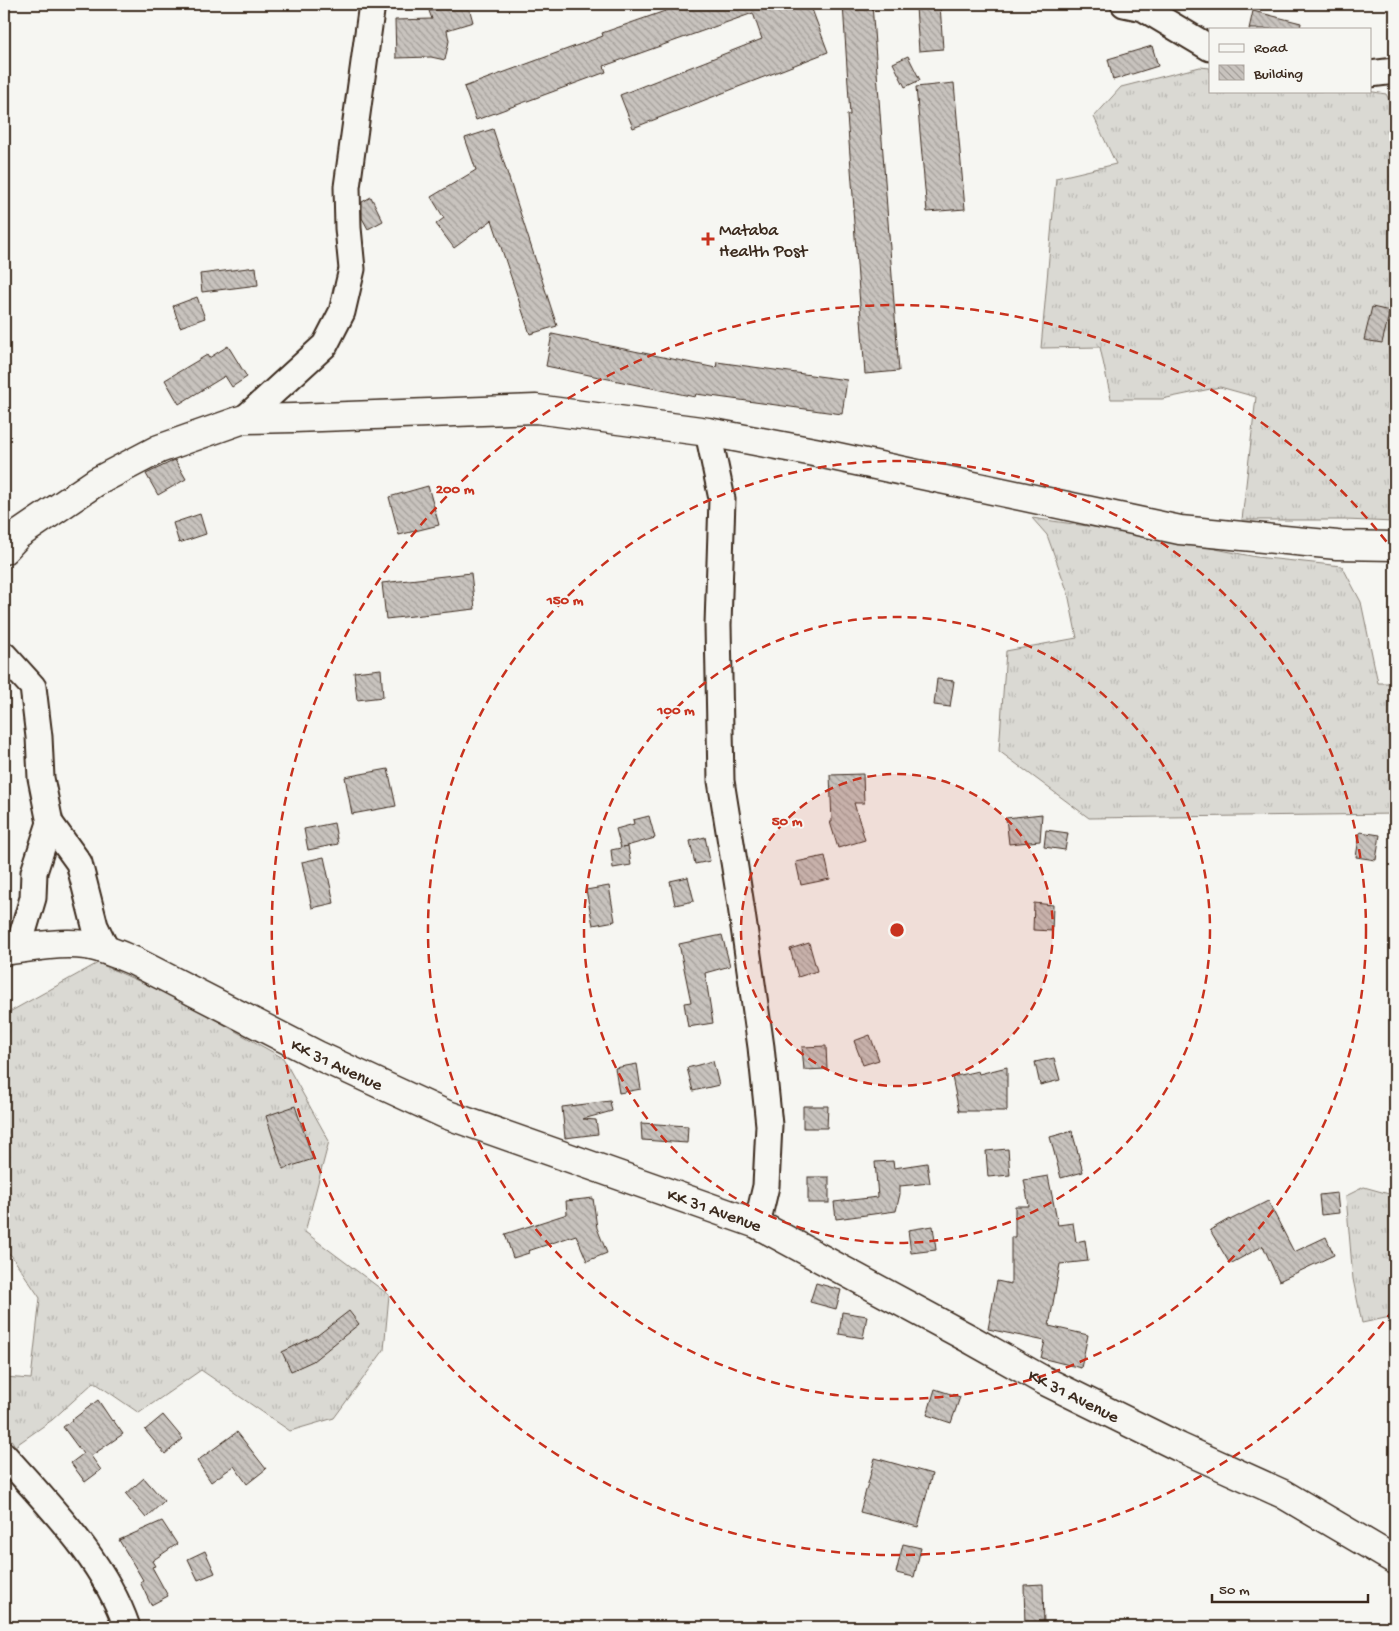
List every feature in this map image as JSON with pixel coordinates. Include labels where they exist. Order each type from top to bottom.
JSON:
[{"type":"street","points":[[244,418],[324,345],[342,312],[352,269],[347,187],[372,4]]},
{"type":"street","points":[[1124,4],[1143,8],[1209,47]]},
{"type":"street","points":[[1372,74],[1395,71]]},
{"type":"street","points":[[4,550],[18,536],[96,482],[159,450],[244,418],[294,418],[536,409],[708,432],[814,452],[1180,530],[1337,545],[1395,546]]},
{"type":"street","points":[[708,432],[722,499],[718,625],[721,781],[746,939],[769,1125],[766,1186],[757,1224]]},
{"type":"street","points":[[4,655],[33,687],[39,737],[41,778],[50,823],[79,863],[95,926],[107,951]]},
{"type":"street","points":[[11,950],[33,898],[34,872],[50,823]]},
{"type":"street","name":"KK 31 Avenue","points":[[11,950],[49,944],[87,946],[107,951],[134,961],[317,1055],[445,1114],[757,1224],[970,1339],[1041,1380],[1283,1494],[1395,1560]]},
{"type":"street","points":[[4,1455],[73,1534],[102,1574],[120,1607],[127,1627]]},
{"type":"green space","points":[[1200,67],[1209,68],[1209,92],[1372,92],[1386,94],[1395,111],[1395,164],[1390,177],[1395,178],[1395,522],[1242,520],[1256,397],[1220,387],[1162,399],[1111,399],[1100,347],[1041,348],[1056,178],[1116,164],[1094,117],[1121,87]]},
{"type":"green space","points":[[1032,518],[1135,533],[1256,557],[1342,566],[1361,602],[1378,683],[1395,683],[1395,814],[1089,818],[999,751],[1006,651],[1077,638],[1068,593],[1047,535]]},
{"type":"green space","points":[[98,963],[177,998],[283,1058],[329,1141],[305,1232],[389,1295],[384,1350],[334,1418],[290,1431],[201,1370],[139,1413],[94,1382],[52,1420],[15,1446],[4,1428],[4,1377],[31,1379],[40,1298],[11,1255],[4,1252],[4,1015]]},
{"type":"green space","points":[[1364,1187],[1389,1194],[1395,1193],[1395,1316],[1362,1323],[1353,1279],[1346,1196]]},
{"type":"building","points":[[456,4],[468,4],[473,22],[447,30],[449,41],[445,60],[431,57],[396,58],[395,20],[432,19],[429,11]]},
{"type":"building","points":[[685,4],[810,4],[828,52],[633,128],[620,95],[762,39],[753,13],[604,66],[606,72],[476,120],[464,87],[603,36],[602,33]]},
{"type":"building","points":[[843,4],[872,4],[899,371],[865,374],[847,115],[850,115]]},
{"type":"building","points":[[940,5],[943,49],[919,51],[916,7]]},
{"type":"building","points":[[1253,11],[1301,23],[1300,28],[1249,28]]},
{"type":"building","points":[[1152,46],[1158,66],[1113,80],[1108,59]]},
{"type":"building","points":[[908,56],[920,80],[905,87],[893,63]]},
{"type":"building","points":[[954,83],[965,209],[927,212],[916,87]]},
{"type":"building","points":[[493,129],[557,326],[530,334],[492,220],[454,248],[436,224],[444,218],[431,197],[476,170],[465,138]]},
{"type":"building","points":[[371,197],[383,221],[368,229],[362,218],[362,202]]},
{"type":"building","points":[[256,267],[258,285],[202,292],[200,274]]},
{"type":"building","points":[[197,297],[205,318],[180,327],[173,306]]},
{"type":"building","points":[[1372,307],[1390,311],[1382,343],[1364,340]]},
{"type":"building","points":[[552,334],[716,368],[717,362],[847,380],[842,414],[696,394],[695,397],[546,366]]},
{"type":"building","points":[[228,346],[247,377],[232,387],[225,376],[179,404],[165,380],[207,355],[209,358]]},
{"type":"building","points":[[175,460],[186,479],[158,495],[146,474]]},
{"type":"building","points":[[428,486],[439,525],[399,535],[389,497]]},
{"type":"building","points":[[200,514],[206,534],[179,543],[173,523]]},
{"type":"building","points":[[471,573],[475,609],[386,619],[382,583]]},
{"type":"building","points":[[381,669],[383,697],[357,700],[354,672]]},
{"type":"building","points":[[937,679],[954,681],[950,707],[934,705]]},
{"type":"building","points":[[388,769],[396,806],[352,814],[345,777]]},
{"type":"building","points":[[863,774],[864,803],[854,803],[865,840],[838,848],[830,822],[832,822],[830,775]]},
{"type":"building","points":[[1042,814],[1040,841],[1009,844],[1006,818]]},
{"type":"building","points":[[649,816],[655,838],[623,847],[628,846],[631,865],[613,868],[611,850],[621,848],[616,829],[634,824],[633,820]]},
{"type":"building","points":[[334,823],[338,844],[308,850],[304,829]]},
{"type":"building","points":[[1046,830],[1068,833],[1065,850],[1044,847]]},
{"type":"building","points":[[1360,832],[1380,835],[1376,860],[1356,857]]},
{"type":"building","points":[[705,837],[710,861],[695,864],[690,841]]},
{"type":"building","points":[[825,856],[830,879],[801,885],[796,862]]},
{"type":"building","points":[[324,857],[334,903],[312,908],[302,862]]},
{"type":"building","points":[[688,877],[694,901],[675,905],[670,881]]},
{"type":"building","points":[[609,886],[615,921],[593,925],[586,890]]},
{"type":"building","points":[[1034,903],[1053,905],[1052,931],[1033,930]]},
{"type":"building","points":[[722,935],[730,966],[705,973],[713,1023],[688,1027],[684,1003],[691,1002],[679,944]]},
{"type":"building","points":[[809,943],[817,971],[798,977],[790,949]]},
{"type":"building","points":[[870,1035],[879,1060],[863,1065],[854,1041]]},
{"type":"building","points":[[826,1046],[827,1069],[804,1070],[802,1047]]},
{"type":"building","points":[[1054,1058],[1060,1080],[1040,1085],[1035,1062]]},
{"type":"building","points":[[713,1061],[719,1085],[693,1091],[687,1068]]},
{"type":"building","points":[[637,1064],[641,1089],[619,1093],[615,1068]]},
{"type":"building","points":[[1007,1067],[1007,1111],[959,1111],[952,1077],[978,1071],[979,1074]]},
{"type":"building","points":[[610,1101],[612,1111],[583,1119],[596,1120],[598,1134],[565,1138],[562,1107]]},
{"type":"building","points":[[295,1106],[313,1159],[283,1169],[266,1116]]},
{"type":"building","points":[[803,1106],[828,1106],[827,1128],[803,1128]]},
{"type":"building","points":[[641,1123],[688,1126],[687,1143],[642,1140]]},
{"type":"building","points":[[1072,1131],[1083,1172],[1061,1178],[1050,1137]]},
{"type":"building","points":[[1008,1149],[1010,1175],[988,1177],[986,1151]]},
{"type":"building","points":[[893,1161],[894,1168],[927,1163],[930,1183],[900,1186],[896,1211],[836,1219],[834,1202],[878,1197],[875,1162]]},
{"type":"building","points":[[1048,1176],[1058,1225],[1073,1223],[1076,1242],[1085,1240],[1088,1261],[1060,1264],[1049,1326],[1088,1335],[1081,1368],[1041,1358],[1045,1341],[988,1329],[997,1281],[1011,1284],[1011,1237],[1015,1237],[1015,1206],[1029,1206],[1024,1180]]},
{"type":"building","points":[[808,1177],[829,1177],[829,1203],[808,1203]]},
{"type":"building","points":[[1337,1193],[1339,1213],[1321,1215],[1319,1195]]},
{"type":"building","points":[[593,1198],[597,1228],[607,1253],[587,1261],[576,1235],[513,1258],[505,1234],[567,1214],[566,1201]]},
{"type":"building","points":[[1268,1201],[1294,1252],[1326,1237],[1334,1255],[1279,1281],[1263,1246],[1230,1264],[1210,1230]]},
{"type":"building","points":[[933,1226],[936,1250],[911,1253],[908,1230]]},
{"type":"building","points":[[816,1283],[841,1290],[836,1309],[810,1302]]},
{"type":"building","points":[[349,1311],[359,1324],[313,1361],[291,1371],[282,1352],[318,1335]]},
{"type":"building","points":[[842,1312],[867,1316],[863,1338],[839,1334]]},
{"type":"building","points":[[935,1389],[960,1397],[951,1423],[927,1415]]},
{"type":"building","points":[[98,1400],[123,1434],[91,1456],[101,1470],[85,1482],[71,1463],[83,1454],[63,1427]]},
{"type":"building","points":[[163,1415],[183,1439],[165,1454],[145,1430]]},
{"type":"building","points":[[237,1432],[266,1469],[247,1484],[234,1466],[211,1482],[197,1461]]},
{"type":"building","points":[[875,1458],[932,1474],[918,1527],[860,1512]]},
{"type":"building","points":[[144,1478],[164,1501],[146,1518],[126,1494]]},
{"type":"building","points":[[162,1521],[177,1544],[152,1561],[155,1566],[152,1567],[168,1596],[151,1605],[140,1582],[143,1580],[119,1540]]},
{"type":"building","points":[[903,1544],[921,1548],[914,1577],[896,1573]]},
{"type":"building","points":[[205,1551],[215,1573],[198,1580],[188,1559]]},
{"type":"building","points":[[1043,1584],[1044,1627],[1025,1627],[1024,1585]]},
{"type":"place","name":"Mataba Health Post","points":[[708,239]]}]
